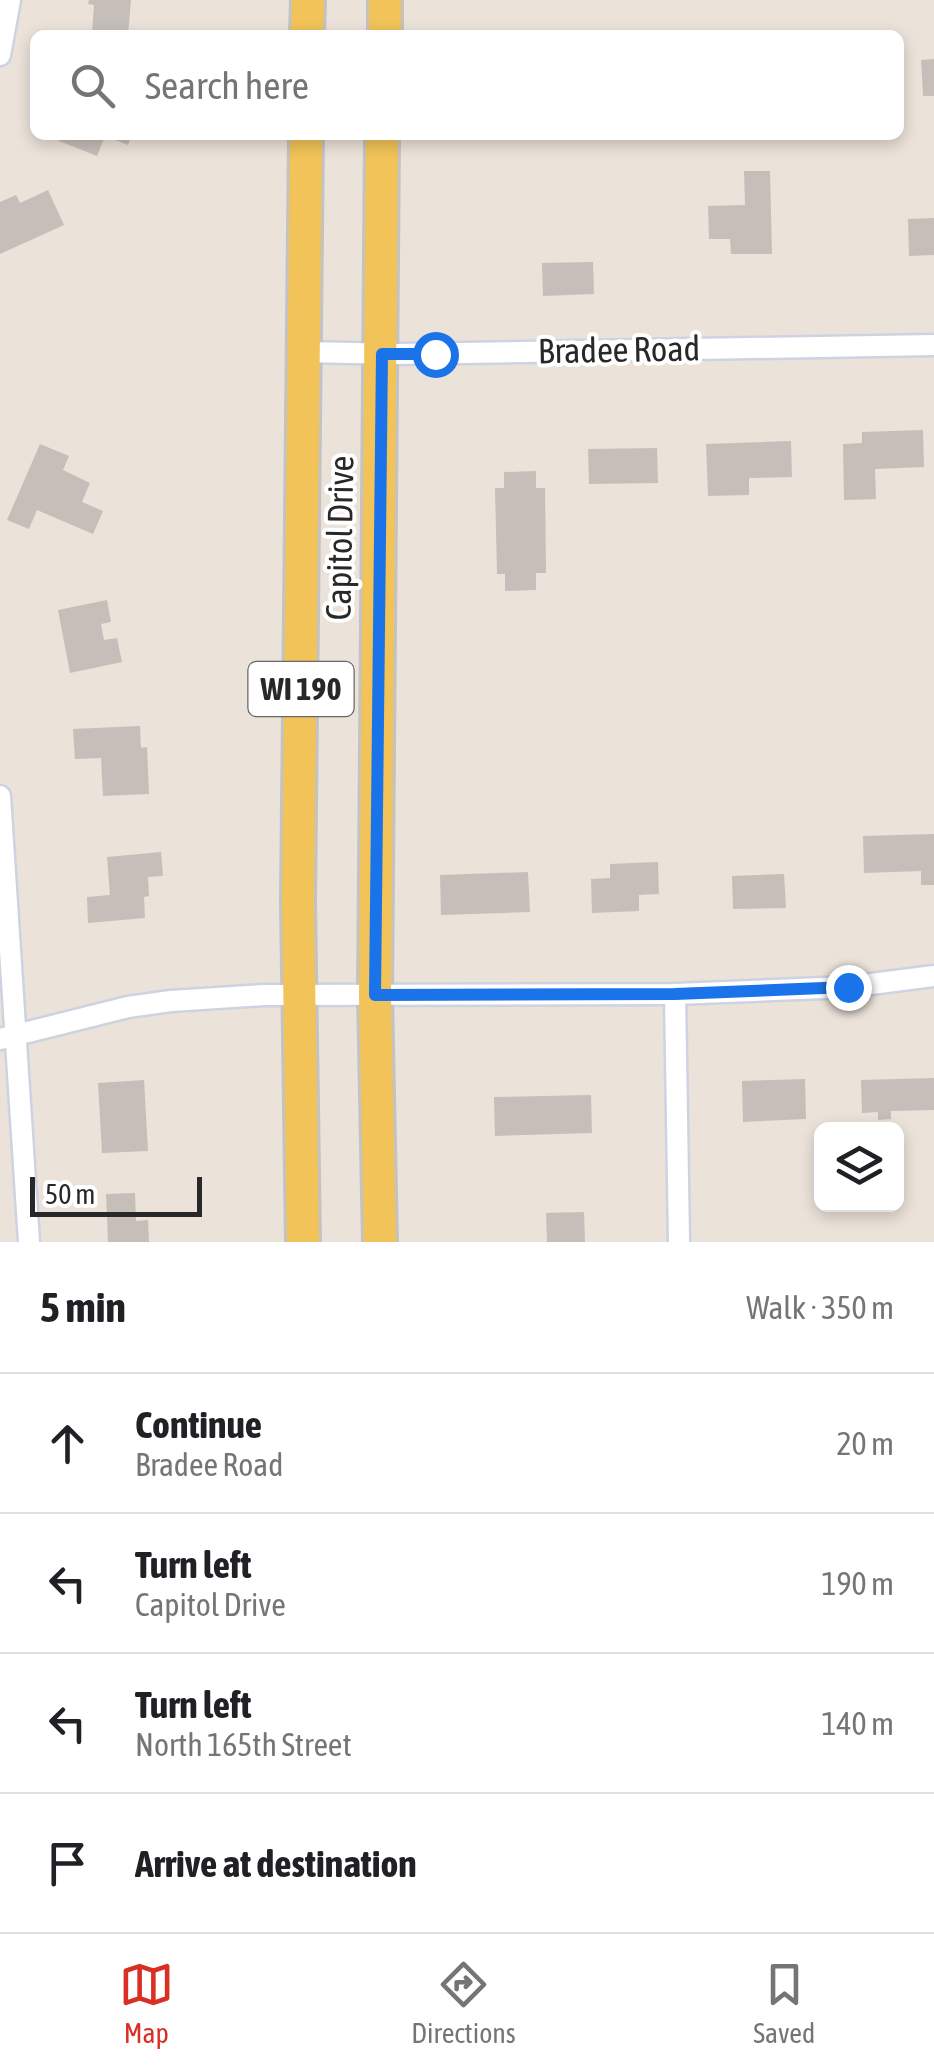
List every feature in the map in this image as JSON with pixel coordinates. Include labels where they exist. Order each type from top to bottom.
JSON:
[{"type":"main road","points":[[308,0],[308,30]]},
{"type":"main road","points":[[385,0],[385,30]]},
{"type":"main road","name":"Capitol Drive","points":[[302,1242],[306,140]]},
{"type":"main road","name":"Capitol Drive","points":[[380,1242],[375,995],[382,140]]},
{"type":"street","points":[[0,56],[10,0]]},
{"type":"street","name":"Bradee Road","points":[[303,352],[382,354],[934,344]]},
{"type":"street","points":[[0,796],[7,1037],[29,1242]]},
{"type":"street","points":[[7,1037],[171,1001],[300,995],[675,994],[848,987],[934,976]]},
{"type":"street","points":[[675,994],[680,1242]]},
{"type":"building","points":[[89,0],[131,0],[128,30],[92,30],[94,5],[88,4]]},
{"type":"building","points":[[934,59],[934,96],[923,96],[921,60]]},
{"type":"building","points":[[59,140],[103,140],[97,156]]},
{"type":"building","points":[[744,171],[770,171],[772,254],[731,254],[730,239],[709,239],[708,206],[745,205]]},
{"type":"building","points":[[48,190],[64,225],[0,254],[0,202],[16,195],[20,203]]},
{"type":"building","points":[[934,218],[934,255],[909,256],[908,219]]},
{"type":"building","points":[[593,262],[594,294],[543,296],[542,263]]},
{"type":"building","points":[[923,430],[924,467],[875,469],[876,499],[844,500],[843,444],[862,443],[862,432]]},
{"type":"building","points":[[791,441],[792,477],[749,478],[749,495],[708,496],[706,444]]},
{"type":"building","points":[[40,444],[69,456],[63,470],[90,483],[82,502],[103,511],[93,534],[37,510],[29,529],[7,520]]},
{"type":"building","points":[[657,448],[658,483],[589,484],[588,449]]},
{"type":"building","points":[[536,471],[536,488],[545,488],[546,573],[536,573],[536,590],[505,591],[505,574],[497,574],[495,488],[504,488],[504,472]]},
{"type":"building","points":[[107,600],[111,622],[101,624],[104,640],[117,638],[122,662],[70,673],[58,610]]},
{"type":"building","points":[[140,726],[141,748],[147,747],[149,794],[103,796],[101,758],[75,759],[73,729]]},
{"type":"building","points":[[934,834],[934,885],[921,885],[921,871],[864,873],[863,836]]},
{"type":"building","points":[[161,852],[163,876],[148,877],[145,918],[88,923],[87,897],[110,895],[107,857]]},
{"type":"building","points":[[658,862],[659,894],[639,895],[639,911],[592,913],[591,879],[610,878],[610,864]]},
{"type":"building","points":[[528,872],[530,912],[441,915],[440,875]]},
{"type":"building","points":[[784,874],[786,908],[733,909],[732,876]]},
{"type":"building","points":[[934,1078],[934,1110],[891,1111],[891,1119],[878,1120],[878,1112],[862,1113],[861,1080]]},
{"type":"building","points":[[805,1079],[806,1119],[743,1122],[742,1081]]},
{"type":"building","points":[[144,1080],[148,1151],[102,1153],[98,1083]]},
{"type":"building","points":[[591,1095],[592,1133],[495,1136],[494,1097]]},
{"type":"building","points":[[135,1193],[136,1221],[148,1220],[149,1242],[108,1242],[106,1194]]},
{"type":"building","points":[[584,1212],[585,1242],[547,1242],[546,1213]]},
{"type":"route","points":[[435,354],[382,354],[375,995],[675,994],[848,987]]}]
